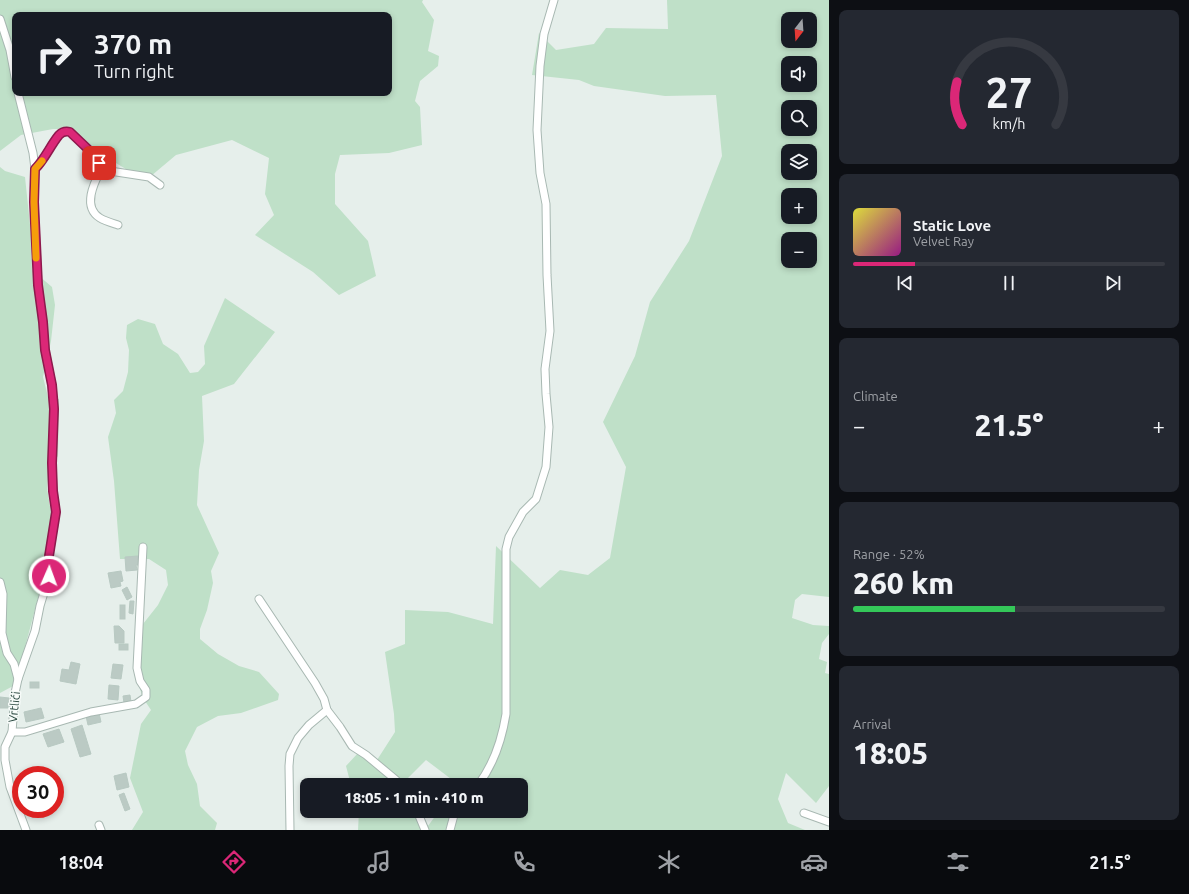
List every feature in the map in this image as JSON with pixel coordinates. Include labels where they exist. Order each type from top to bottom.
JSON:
[{"type":"street","points":[[482,778],[492,762],[502,735],[506,714],[506,549],[509,537],[524,512],[536,498],[546,467],[549,427],[545,369],[550,331],[547,276],[546,204],[540,173],[537,130],[540,66],[544,34],[554,0]]},
{"type":"street","points":[[0,19],[12,61]]},
{"type":"street","points":[[18,680],[36,632],[40,606],[49,576],[49,556],[56,512],[53,491],[52,463],[54,409],[52,385],[45,350],[38,285],[34,202],[35,169],[33,153],[19,96]]},
{"type":"street","points":[[35,169],[59,135],[68,131],[70,132],[91,152],[99,163],[101,169],[92,193],[90,207],[93,213],[99,218],[118,225]]},
{"type":"street","points":[[101,169],[149,177],[160,185]]},
{"type":"street","points":[[12,732],[25,732],[91,712],[136,704],[146,697],[146,690],[140,681],[137,668],[143,547]]},
{"type":"street","name":"Vrtlići","points":[[0,582],[3,594],[2,633],[7,653],[14,664],[18,680],[15,693],[12,732],[5,747],[5,760],[10,786],[26,830]]},
{"type":"street","points":[[259,599],[315,683],[324,699],[327,710],[352,746],[366,755],[394,778]]},
{"type":"street","points":[[290,830],[290,754],[298,738],[309,725],[327,710]]},
{"type":"street","points":[[804,813],[829,822]]},
{"type":"street","points":[[420,818],[425,830]]},
{"type":"street","points":[[450,830],[453,818]]},
{"type":"green space","points":[[0,0],[423,0],[422,2],[434,20],[428,51],[439,56],[438,66],[420,81],[415,101],[420,107],[422,145],[389,153],[340,155],[335,174],[335,204],[368,241],[376,276],[339,295],[313,272],[255,235],[274,215],[265,194],[269,158],[232,140],[176,155],[151,176],[134,174],[60,129],[21,135],[0,151]]},
{"type":"green space","points":[[667,0],[829,0],[829,597],[802,594],[795,600],[792,618],[813,625],[829,626],[829,634],[822,643],[819,659],[827,662],[825,673],[829,674],[829,786],[816,803],[786,773],[778,799],[788,823],[805,830],[425,830],[434,818],[528,818],[528,778],[450,778],[426,760],[408,778],[349,778],[346,766],[358,753],[377,760],[395,732],[394,714],[385,652],[405,644],[405,610],[448,612],[493,624],[496,546],[540,588],[560,570],[588,575],[610,558],[626,467],[603,422],[635,356],[650,302],[689,241],[722,156],[716,95],[665,96],[594,86],[579,80],[532,75],[539,33],[556,50],[594,44],[606,28],[668,29]]},
{"type":"green space","points":[[0,167],[5,171],[25,177],[31,234],[32,270],[52,287],[55,305],[51,341],[43,377],[48,397],[59,399],[58,456],[49,470],[47,488],[52,518],[42,583],[15,685],[0,693]]},
{"type":"green space","points":[[225,298],[275,332],[234,384],[202,396],[204,441],[199,470],[197,505],[219,553],[211,571],[213,583],[207,610],[200,629],[200,639],[218,654],[239,666],[259,672],[279,694],[278,700],[241,713],[218,716],[197,727],[185,751],[188,765],[197,784],[200,806],[217,823],[215,830],[132,830],[143,812],[130,778],[141,724],[151,710],[143,698],[137,680],[143,624],[158,605],[168,585],[166,570],[149,559],[120,559],[114,481],[108,437],[116,413],[114,400],[123,391],[128,372],[129,350],[126,338],[127,325],[138,319],[155,324],[163,344],[178,354],[190,373],[198,372],[205,364],[204,346]]},
{"type":"green space","points":[[359,818],[418,818],[424,830],[358,830]]},
{"type":"building","points":[[138,556],[139,565],[136,565],[137,570],[126,571],[125,557]]},
{"type":"building","points":[[121,571],[123,581],[120,582],[121,586],[111,588],[108,573]]},
{"type":"building","points":[[127,587],[132,597],[127,600],[122,590]]},
{"type":"building","points":[[130,601],[134,601],[133,614],[129,613]]},
{"type":"building","points":[[120,605],[125,605],[125,619],[120,619]]},
{"type":"building","points":[[114,626],[119,626],[124,631],[124,643],[115,643]]},
{"type":"building","points":[[119,644],[128,644],[128,650],[119,650]]},
{"type":"building","points":[[71,662],[80,664],[76,684],[60,681],[62,669],[69,670]]},
{"type":"building","points":[[113,664],[123,665],[121,679],[111,678]]},
{"type":"building","points":[[30,682],[39,682],[39,688],[30,688]]},
{"type":"building","points":[[109,685],[119,686],[118,700],[108,699]]},
{"type":"building","points":[[130,695],[131,702],[124,703],[123,696]]},
{"type":"building","points":[[0,697],[9,698],[8,708],[0,708]]},
{"type":"building","points":[[41,708],[44,718],[26,722],[24,712]]},
{"type":"building","points":[[99,713],[101,722],[88,725],[86,716]]},
{"type":"building","points":[[82,725],[91,754],[80,757],[71,729]]},
{"type":"building","points":[[59,729],[64,742],[48,747],[43,734]]},
{"type":"building","points":[[126,773],[129,787],[117,790],[114,776]]},
{"type":"building","points":[[124,793],[130,809],[125,811],[119,795]]},
{"type":"slow traffic","points":[[36,258],[34,202],[35,169],[42,161]]},
{"type":"route","points":[[49,576],[49,556],[56,512],[53,491],[52,463],[54,409],[52,385],[45,350],[38,285],[34,202],[35,169],[59,135],[66,131],[70,132],[91,152],[99,163]]}]
